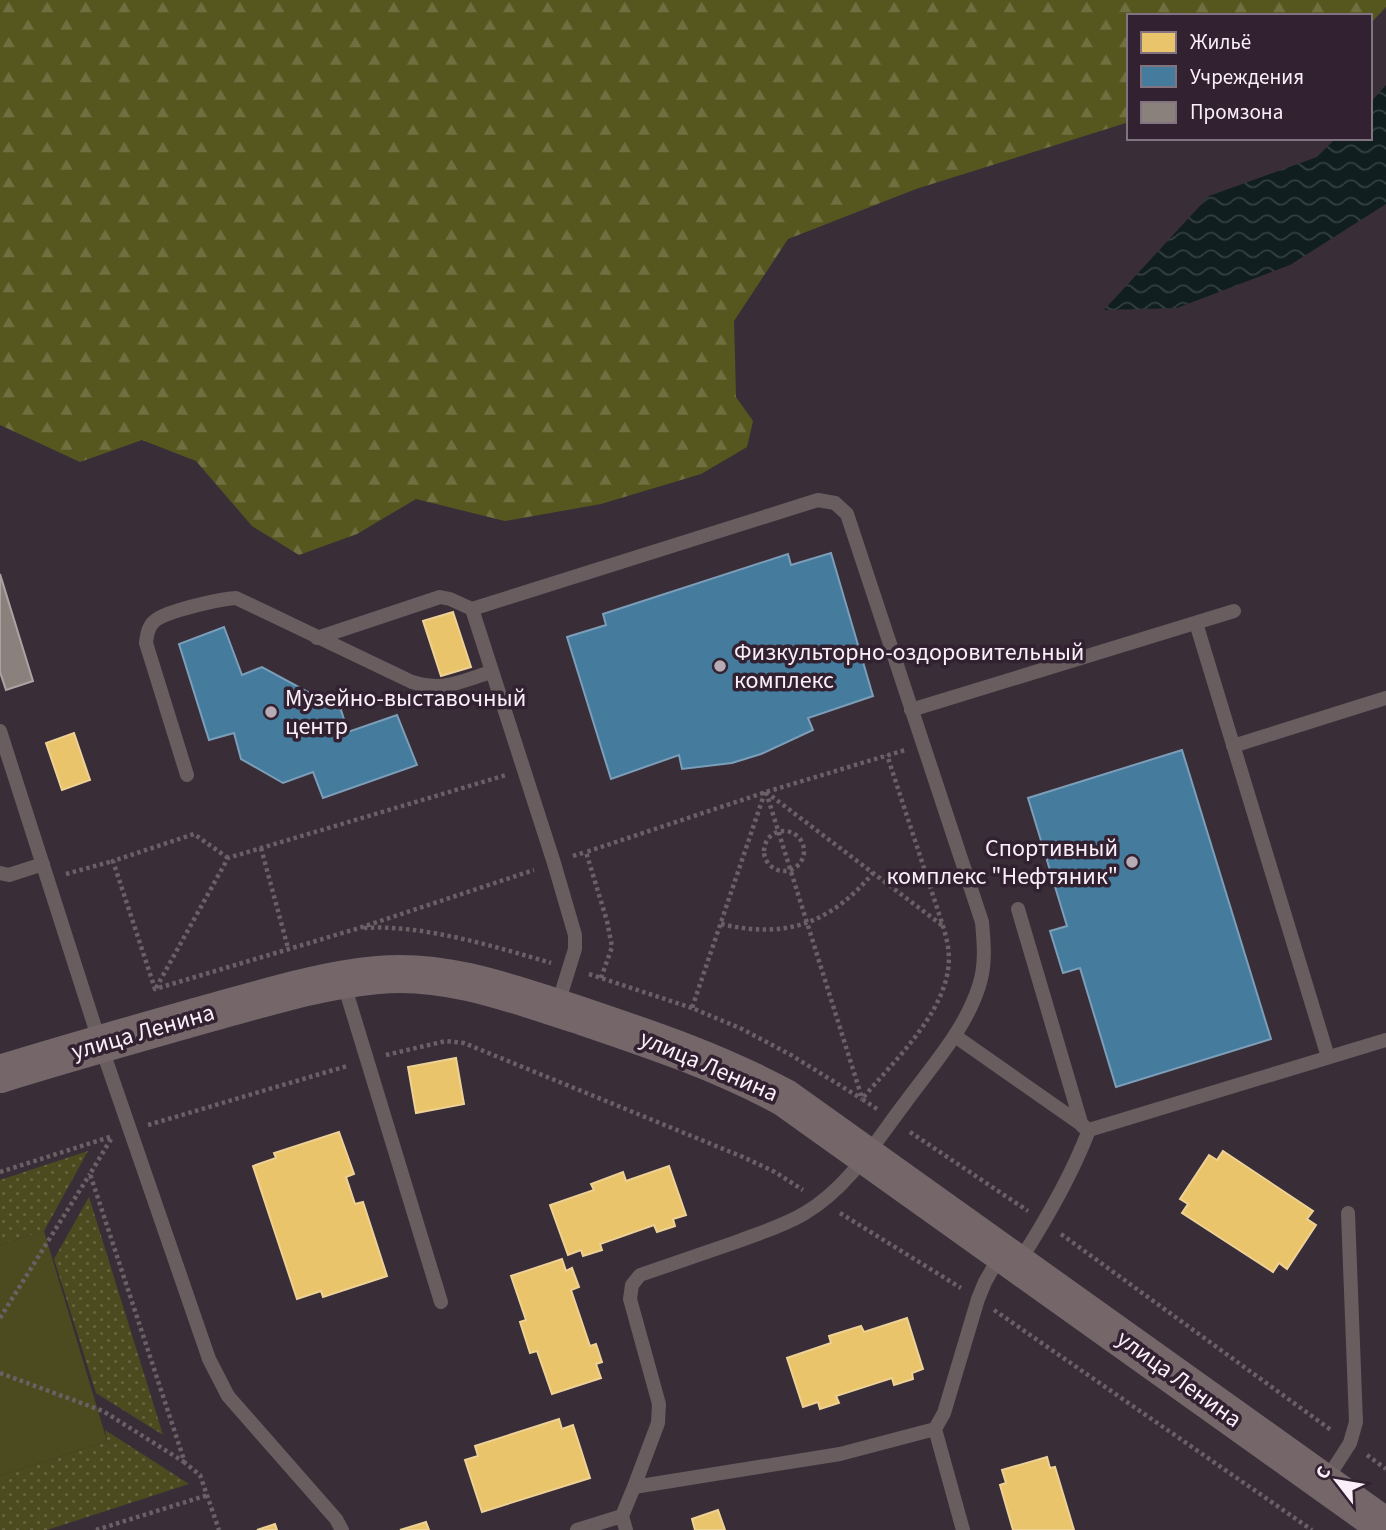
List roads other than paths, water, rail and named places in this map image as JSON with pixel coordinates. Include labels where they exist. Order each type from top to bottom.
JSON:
[{"type":"street","name":"улица Ленина","points":[[0,1074],[100,1043],[309,985],[380,974],[447,978],[556,1008],[673,1047],[746,1076],[785,1098],[1386,1527]]},
{"type":"lane","points":[[317,638],[440,597],[450,598],[472,609],[818,500],[835,503],[846,514],[982,922],[985,951],[981,983],[969,1012],[955,1036],[842,1183],[805,1213],[778,1227],[640,1275],[632,1285],[629,1298],[659,1404],[658,1423],[634,1487],[624,1523],[577,1530]]},
{"type":"lane","points":[[187,775],[146,643],[148,630],[157,619],[220,599],[236,598],[412,682],[429,687],[443,686],[491,672]]},
{"type":"lane","points":[[472,609],[575,935],[575,949],[556,1008]]},
{"type":"lane","points":[[911,710],[1234,611]]},
{"type":"lane","points":[[1196,623],[1328,1057]]},
{"type":"lane","points":[[1233,746],[1386,698]]},
{"type":"lane","points":[[0,731],[100,1043],[209,1359],[228,1396],[336,1519],[342,1530]]},
{"type":"lane","points":[[0,873],[9,874],[43,864]]},
{"type":"lane","points":[[963,1530],[935,1429],[944,1413],[985,1282],[1044,1222],[1078,1158],[1086,1128],[1018,909]]},
{"type":"lane","points":[[342,980],[441,1302]]},
{"type":"lane","points":[[955,1036],[1086,1128]]},
{"type":"lane","points":[[1086,1128],[1386,1040]]},
{"type":"lane","points":[[1324,1483],[1350,1443],[1356,1422],[1348,1213]]},
{"type":"lane","points":[[634,1487],[839,1454],[935,1429]]},
{"type":"water","points":[[1386,85],[1386,204],[1290,265],[1177,308],[1104,310],[1209,196],[1317,157],[1334,140],[1372,140],[1372,101]]},
{"type":"place","name":"Физкульторно-оздоровительный комплекс","points":[[720,666]]},
{"type":"place","name":"Музейно-выставочный центр","points":[[271,712]]},
{"type":"place","name":"Спортивный комплекс \"Нефтяник\"","points":[[1132,862]]}]
